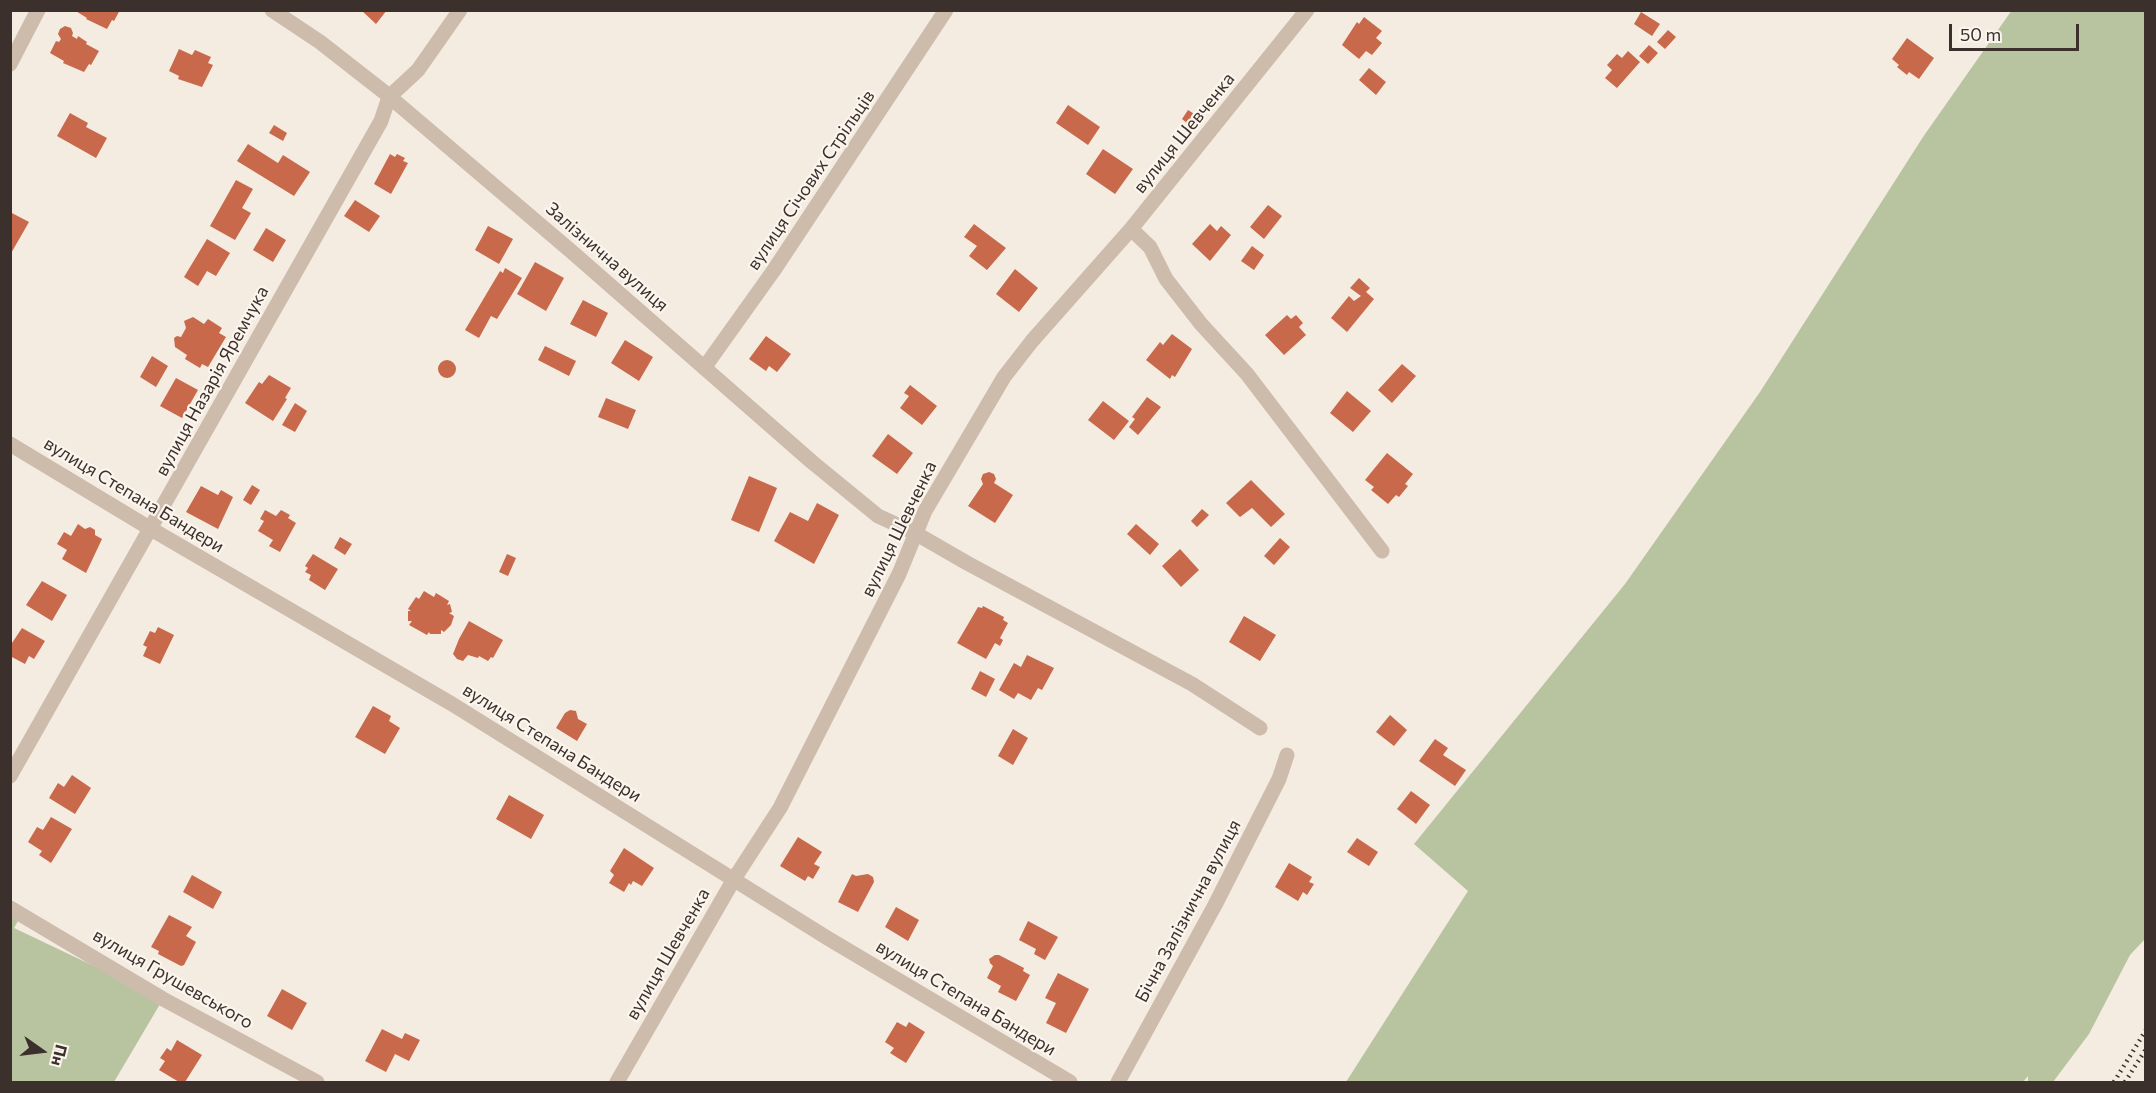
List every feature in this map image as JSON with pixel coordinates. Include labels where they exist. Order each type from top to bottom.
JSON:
[{"type":"street","points":[[10,64],[38,10]]},
{"type":"street","name":"Залізнична вулиця","points":[[272,10],[320,42],[389,96],[812,462],[878,516],[915,532],[967,563],[1192,684],[1260,728]]},
{"type":"street","points":[[389,96],[418,70],[460,10]]},
{"type":"street","name":"вулиця Січових Стрільців","points":[[705,368],[774,270],[946,10]]},
{"type":"street","name":"вулиця Шевченка","points":[[617,1083],[734,879],[780,808],[898,574],[925,511],[1004,377],[1032,341],[1131,229],[1307,10]]},
{"type":"street","name":"вулиця Назарія Яремчука","points":[[10,776],[375,131],[389,96]]},
{"type":"street","points":[[1131,229],[1150,247],[1166,279],[1201,324],[1247,374],[1382,551]]},
{"type":"street","name":"вулиця Степана Бандери","points":[[10,444],[452,704],[829,939],[1070,1083]]},
{"type":"street","name":"Бічна Залізнична вулиця","points":[[1118,1083],[1215,905],[1279,779],[1287,755]]},
{"type":"street","name":"вулиця Грушевського","points":[[10,908],[162,999],[196,1015],[317,1083]]},
{"type":"green space","points":[[2012,10],[2145,11],[2145,939],[2130,955],[2089,1034],[2053,1082],[2028,1082],[2028,1076],[2023,1082],[1346,1082],[1468,891],[1414,844],[1625,584],[1760,392],[1923,137]]},
{"type":"green space","points":[[10,916],[18,921],[14,928],[163,999],[114,1082],[11,1082]]},
{"type":"building","points":[[74,10],[120,10],[107,29],[86,19]]},
{"type":"building","points":[[361,10],[387,10],[376,24]]},
{"type":"building","points":[[1641,12],[1660,24],[1652,36],[1634,24]]},
{"type":"building","points":[[1364,17],[1382,31],[1376,38],[1382,43],[1372,55],[1366,51],[1359,59],[1342,45],[1357,22],[1359,24]]},
{"type":"building","points":[[65,26],[71,28],[72,36],[77,39],[78,36],[87,42],[86,44],[99,51],[84,72],[63,63],[64,61],[50,53],[56,41],[59,42],[61,39],[58,34],[60,29]]},
{"type":"building","points":[[1668,30],[1676,37],[1665,49],[1657,42]]},
{"type":"building","points":[[1907,38],[1934,58],[1919,79],[1909,72],[1907,75],[1897,67],[1899,65],[1892,59]]},
{"type":"building","points":[[1649,45],[1658,53],[1648,64],[1639,56]]},
{"type":"building","points":[[179,49],[192,55],[195,50],[211,57],[208,63],[213,65],[202,87],[178,79],[179,76],[169,71]]},
{"type":"building","points":[[1628,51],[1640,62],[1617,88],[1605,78],[1612,70],[1607,65],[1617,54],[1622,58]]},
{"type":"building","points":[[1369,68],[1386,82],[1376,95],[1359,80]]},
{"type":"building","points":[[1068,105],[1100,127],[1088,145],[1056,123]]},
{"type":"building","points":[[1188,110],[1199,117],[1192,127],[1182,119]]},
{"type":"building","points":[[70,113],[88,123],[86,127],[107,138],[96,158],[57,136]]},
{"type":"building","points":[[274,125],[287,133],[283,141],[269,133]]},
{"type":"building","points":[[248,144],[278,163],[283,155],[310,172],[294,196],[237,161]]},
{"type":"building","points":[[1103,149],[1133,169],[1115,194],[1086,174]]},
{"type":"building","points":[[390,154],[395,157],[397,154],[405,158],[403,161],[408,163],[391,194],[374,184]]},
{"type":"building","points":[[236,180],[253,189],[242,208],[251,213],[235,240],[210,226]]},
{"type":"building","points":[[355,200],[380,216],[369,232],[344,216]]},
{"type":"building","points":[[1268,205],[1282,216],[1264,239],[1250,227]]},
{"type":"building","points":[[10,212],[29,222],[10,255]]},
{"type":"building","points":[[974,224],[1006,248],[987,270],[969,256],[977,246],[964,237]]},
{"type":"building","points":[[1210,224],[1217,231],[1221,226],[1231,235],[1210,261],[1192,244]]},
{"type":"building","points":[[488,226],[513,239],[499,264],[475,250]]},
{"type":"building","points":[[266,228],[286,240],[273,262],[253,250]]},
{"type":"building","points":[[207,239],[230,253],[216,276],[207,271],[198,286],[184,277]]},
{"type":"building","points":[[1252,246],[1264,255],[1254,270],[1241,261]]},
{"type":"building","points":[[535,262],[564,278],[546,311],[517,294]]},
{"type":"building","points":[[505,268],[522,278],[497,319],[491,316],[479,338],[465,330],[500,271],[503,273]]},
{"type":"building","points":[[1015,269],[1038,288],[1019,312],[996,294]]},
{"type":"building","points":[[1359,278],[1370,288],[1366,292],[1374,299],[1347,332],[1331,318],[1349,296],[1354,301],[1361,296],[1350,288]]},
{"type":"building","points":[[583,300],[608,313],[596,337],[570,324]]},
{"type":"building","points":[[1287,315],[1291,319],[1296,315],[1303,323],[1299,327],[1306,335],[1284,355],[1265,335]]},
{"type":"building","points":[[193,317],[204,324],[208,319],[222,328],[219,333],[226,337],[208,367],[202,364],[200,368],[185,359],[187,355],[175,347],[174,338],[181,337],[186,328],[184,321]]},
{"type":"building","points":[[1172,334],[1192,349],[1175,377],[1172,375],[1170,379],[1146,360],[1160,342],[1163,345]]},
{"type":"building","points":[[766,336],[791,354],[777,372],[769,366],[766,371],[749,359]]},
{"type":"building","points":[[625,340],[653,357],[639,381],[611,363]]},
{"type":"building","points":[[545,346],[576,361],[569,376],[538,360]]},
{"type":"building","points":[[152,356],[168,366],[156,387],[140,377]]},
{"type":"building","points":[[443,360],[451,360],[456,365],[454,376],[443,378],[438,373],[438,365]]},
{"type":"building","points":[[1402,364],[1416,376],[1392,403],[1378,390]]},
{"type":"building","points":[[269,375],[291,388],[273,421],[245,403],[259,382],[262,384]]},
{"type":"building","points":[[176,378],[198,390],[182,418],[160,406]]},
{"type":"building","points":[[910,385],[937,406],[922,425],[900,408],[909,396],[904,393]]},
{"type":"building","points":[[1347,391],[1371,411],[1353,432],[1330,413]]},
{"type":"building","points":[[1147,397],[1161,407],[1138,435],[1129,427],[1135,419],[1132,417]]},
{"type":"building","points":[[606,398],[636,410],[628,429],[598,417]]},
{"type":"building","points":[[1103,401],[1129,421],[1114,440],[1088,420]]},
{"type":"building","points":[[295,403],[307,411],[295,432],[282,425]]},
{"type":"building","points":[[888,434],[913,453],[897,474],[872,456]]},
{"type":"building","points":[[1387,453],[1413,474],[1405,484],[1408,486],[1399,497],[1396,495],[1388,504],[1371,490],[1374,487],[1365,480]]},
{"type":"building","points":[[989,472],[994,474],[996,479],[994,483],[1013,495],[995,523],[968,506],[983,484],[981,479],[983,474]]},
{"type":"building","points":[[749,476],[777,488],[759,532],[731,520]]},
{"type":"building","points":[[1251,480],[1285,514],[1271,527],[1252,508],[1240,517],[1226,503]]},
{"type":"building","points":[[252,485],[260,490],[251,505],[243,500]]},
{"type":"building","points":[[201,486],[218,495],[221,490],[233,497],[218,529],[186,512]]},
{"type":"building","points":[[817,503],[839,515],[814,564],[774,541],[790,512],[808,521]]},
{"type":"building","points":[[1202,509],[1209,515],[1197,527],[1191,521]]},
{"type":"building","points":[[265,510],[276,516],[281,510],[290,515],[288,518],[296,523],[280,552],[269,546],[273,540],[258,531],[264,521],[260,519]]},
{"type":"building","points":[[78,524],[85,529],[90,527],[95,530],[95,535],[102,539],[86,573],[62,559],[67,550],[57,544],[64,532],[71,536]]},
{"type":"building","points":[[1136,524],[1159,544],[1150,555],[1127,534]]},
{"type":"building","points":[[340,537],[352,544],[345,555],[334,548]]},
{"type":"building","points":[[1280,538],[1290,547],[1274,565],[1264,556]]},
{"type":"building","points":[[1180,549],[1199,570],[1181,587],[1162,566]]},
{"type":"building","points":[[313,554],[338,569],[325,590],[309,580],[311,575],[305,572],[308,568],[305,566]]},
{"type":"building","points":[[507,554],[516,558],[508,576],[499,572]]},
{"type":"building","points":[[42,581],[67,595],[52,621],[26,605]]},
{"type":"building","points":[[424,591],[434,597],[436,593],[449,601],[447,605],[450,604],[452,612],[449,613],[454,616],[451,625],[444,632],[441,630],[441,634],[430,634],[429,632],[427,635],[409,625],[412,621],[408,621],[408,611],[411,611],[408,609],[416,597],[419,599]]},
{"type":"building","points":[[983,606],[1004,617],[1003,620],[1008,623],[1000,638],[1003,640],[1000,646],[995,643],[986,659],[957,643],[978,607]]},
{"type":"building","points":[[1244,616],[1276,635],[1260,661],[1229,642]]},
{"type":"building","points":[[469,621],[503,640],[493,658],[491,657],[488,661],[479,656],[478,658],[468,655],[463,661],[457,659],[453,654]]},
{"type":"building","points":[[158,627],[174,635],[160,664],[143,656],[147,647],[143,645],[150,631],[155,633]]},
{"type":"building","points":[[22,628],[45,641],[34,659],[29,656],[25,664],[10,656],[10,646]]},
{"type":"building","points":[[1027,655],[1054,668],[1042,690],[1038,688],[1031,700],[1018,693],[1014,699],[999,690],[1014,663],[1021,667]]},
{"type":"building","points":[[980,671],[995,679],[986,697],[971,689]]},
{"type":"building","points":[[373,706],[391,716],[389,721],[400,728],[385,754],[355,737]]},
{"type":"building","points":[[570,710],[576,711],[578,719],[587,724],[577,741],[556,728],[565,713]]},
{"type":"building","points":[[1390,715],[1407,730],[1394,746],[1376,732]]},
{"type":"building","points":[[1013,729],[1028,738],[1013,765],[998,756]]},
{"type":"building","points":[[1435,739],[1448,748],[1443,755],[1466,770],[1455,786],[1419,761]]},
{"type":"building","points":[[72,775],[91,788],[75,814],[49,798],[58,783],[64,787]]},
{"type":"building","points":[[1411,791],[1430,805],[1416,824],[1397,809]]},
{"type":"building","points":[[509,795],[544,815],[531,839],[496,819]]},
{"type":"building","points":[[51,817],[72,829],[51,863],[39,855],[42,851],[28,842],[37,827],[43,830]]},
{"type":"building","points":[[798,837],[822,852],[814,864],[820,867],[813,879],[808,876],[805,881],[780,866]]},
{"type":"building","points":[[1357,838],[1378,852],[1369,866],[1347,852]]},
{"type":"building","points":[[624,848],[654,868],[642,886],[633,881],[631,885],[629,883],[624,892],[609,883],[614,875],[610,871]]},
{"type":"building","points":[[1289,863],[1312,877],[1309,882],[1314,884],[1307,895],[1303,892],[1298,901],[1275,887]]},
{"type":"building","points":[[852,874],[856,876],[868,874],[873,877],[874,882],[858,912],[838,902]]},
{"type":"building","points":[[192,875],[222,892],[213,909],[183,892]]},
{"type":"building","points":[[896,907],[919,920],[908,941],[885,927]]},
{"type":"building","points":[[169,915],[192,927],[186,936],[196,942],[184,965],[181,966],[158,954],[159,951],[151,947]]},
{"type":"building","points":[[1028,921],[1058,937],[1045,960],[1034,954],[1036,949],[1019,940]]},
{"type":"building","points":[[995,955],[1024,968],[1023,971],[1030,975],[1016,1001],[998,992],[1001,986],[987,978],[993,966],[989,959]]},
{"type":"building","points":[[1058,973],[1089,989],[1066,1033],[1046,1023],[1056,1003],[1045,998]]},
{"type":"building","points":[[282,989],[307,1003],[292,1030],[267,1016]]},
{"type":"building","points":[[897,1022],[906,1027],[909,1022],[925,1032],[906,1063],[890,1053],[894,1048],[885,1042]]},
{"type":"building","points":[[382,1029],[402,1039],[405,1033],[420,1040],[409,1061],[395,1054],[386,1072],[365,1061]]},
{"type":"building","points":[[177,1040],[202,1055],[185,1082],[179,1082],[159,1070],[165,1061],[160,1058],[167,1048],[171,1051]]},
{"type":"railway","points":[[2114,1082],[2146,1030]]},
{"type":"railway","points":[[2125,1082],[2146,1049]]}]
